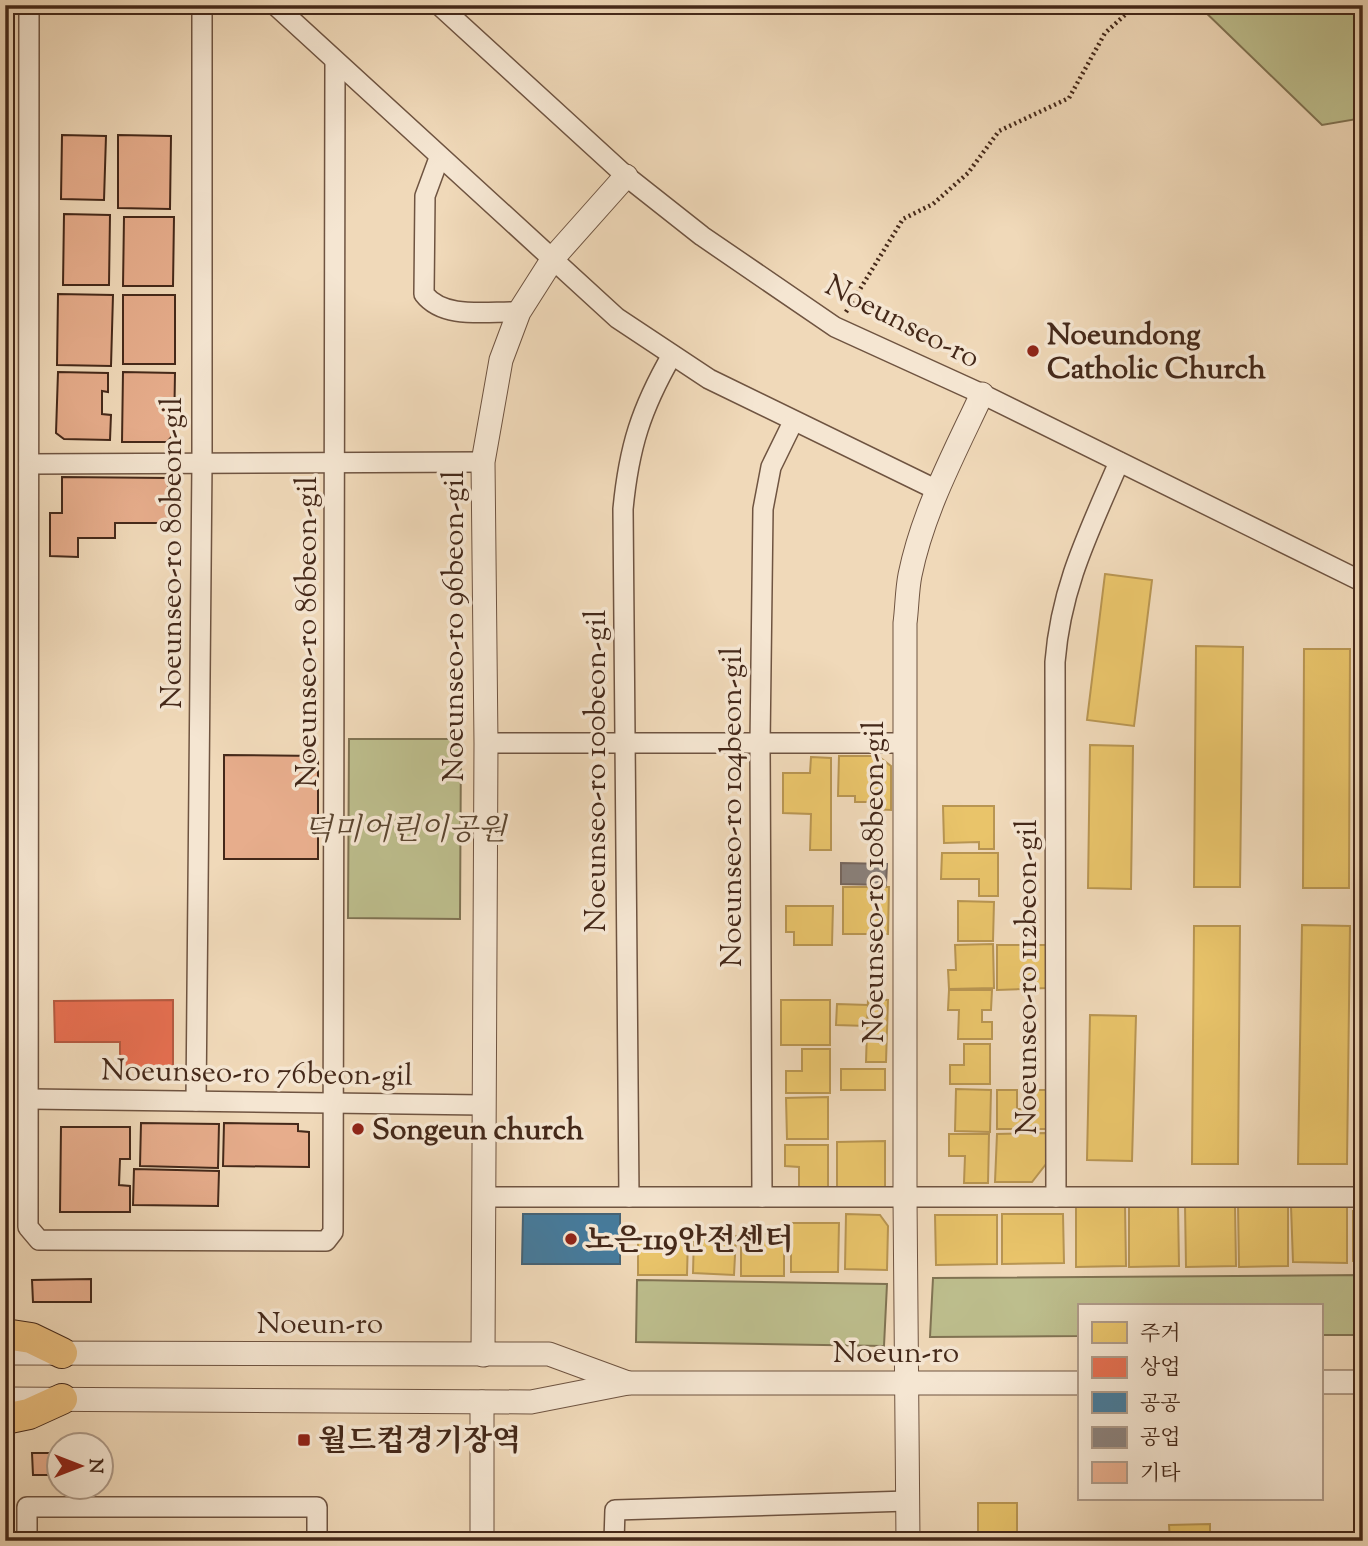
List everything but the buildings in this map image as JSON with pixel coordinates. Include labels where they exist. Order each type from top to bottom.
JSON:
[{"type":"main road","points":[[5,1334],[31,1338],[62,1353]]},
{"type":"main road","points":[[5,1419],[29,1414],[62,1399]]},
{"type":"street","points":[[29,5],[31,1098]]},
{"type":"street","name":"Noeunseo-ro 80beon-gil","points":[[195,1101],[202,463],[202,5]]},
{"type":"street","points":[[275,5],[439,158],[554,257],[617,318],[709,379],[937,490]]},
{"type":"street","name":"Noeunseo-ro","points":[[439,5],[626,176],[702,236],[835,327],[982,394],[1363,582]]},
{"type":"street","name":"Noeunseo-ro 86beon-gil","points":[[31,1098],[28,1227],[39,1240],[326,1241],[333,1231],[335,63]]},
{"type":"street","points":[[439,158],[425,196],[424,294],[433,305],[444,310],[519,312]]},
{"type":"street","name":"Noeunseo-ro 96beon-gil","points":[[483,1355],[486,743],[483,462],[500,360],[519,312],[554,257],[626,176]]},
{"type":"street","name":"Noeunseo-ro 100beon-gil","points":[[629,1196],[623,509],[626,478],[648,397],[672,355]]},
{"type":"street","name":"Noeunseo-ro 108beon-gil","points":[[908,1541],[905,624],[910,576],[937,490],[982,394]]},
{"type":"street","name":"Noeunseo-ro 104beon-gil","points":[[762,1197],[760,744],[763,509],[771,467],[793,422]]},
{"type":"street","points":[[29,464],[336,465],[483,462]]},
{"type":"street","name":"Noeunseo-ro 112beon-gil","points":[[1056,1197],[1055,662],[1058,622],[1078,556],[1119,463]]},
{"type":"street","points":[[486,743],[904,743]]},
{"type":"street","name":"Noeunseo-ro 76beon-gil","points":[[31,1098],[484,1105]]},
{"type":"street","points":[[483,1197],[1363,1197]]},
{"type":"street","name":"Noeun-ro","points":[[5,1353],[549,1354],[628,1383]]},
{"type":"street","points":[[1322,1382],[1363,1382]]},
{"type":"street","name":"Noeun-ro","points":[[5,1399],[531,1402],[628,1383],[1078,1383]]},
{"type":"street","points":[[482,1402],[482,1541]]},
{"type":"street","points":[[614,1541],[615,1510],[908,1501]]},
{"type":"street","points":[[27,1541],[27,1507],[317,1507],[317,1541]]},
{"type":"path","points":[[835,327],[903,219],[933,204],[968,173],[999,131],[1069,98],[1105,33],[1136,5]]},
{"type":"green space","points":[[1198,5],[1363,5],[1363,118],[1322,125]]},
{"type":"green space","name":"덕미어린이공원","points":[[349,739],[461,739],[460,919],[348,918]]},
{"type":"green space","points":[[1363,1275],[1363,1335],[1322,1335],[1322,1304],[1078,1304],[1078,1336],[930,1337],[933,1278]]},
{"type":"green space","points":[[637,1280],[887,1284],[884,1346],[636,1342]]},
{"type":"place","name":"Noeundong Catholic Church","points":[[1033,351]]},
{"type":"place","name":"Songeun church","points":[[358,1129]]},
{"type":"place","name":"노은119안전센터","points":[[571,1239]]},
{"type":"place","name":"월드컵경기장역","points":[[304,1440]]}]
